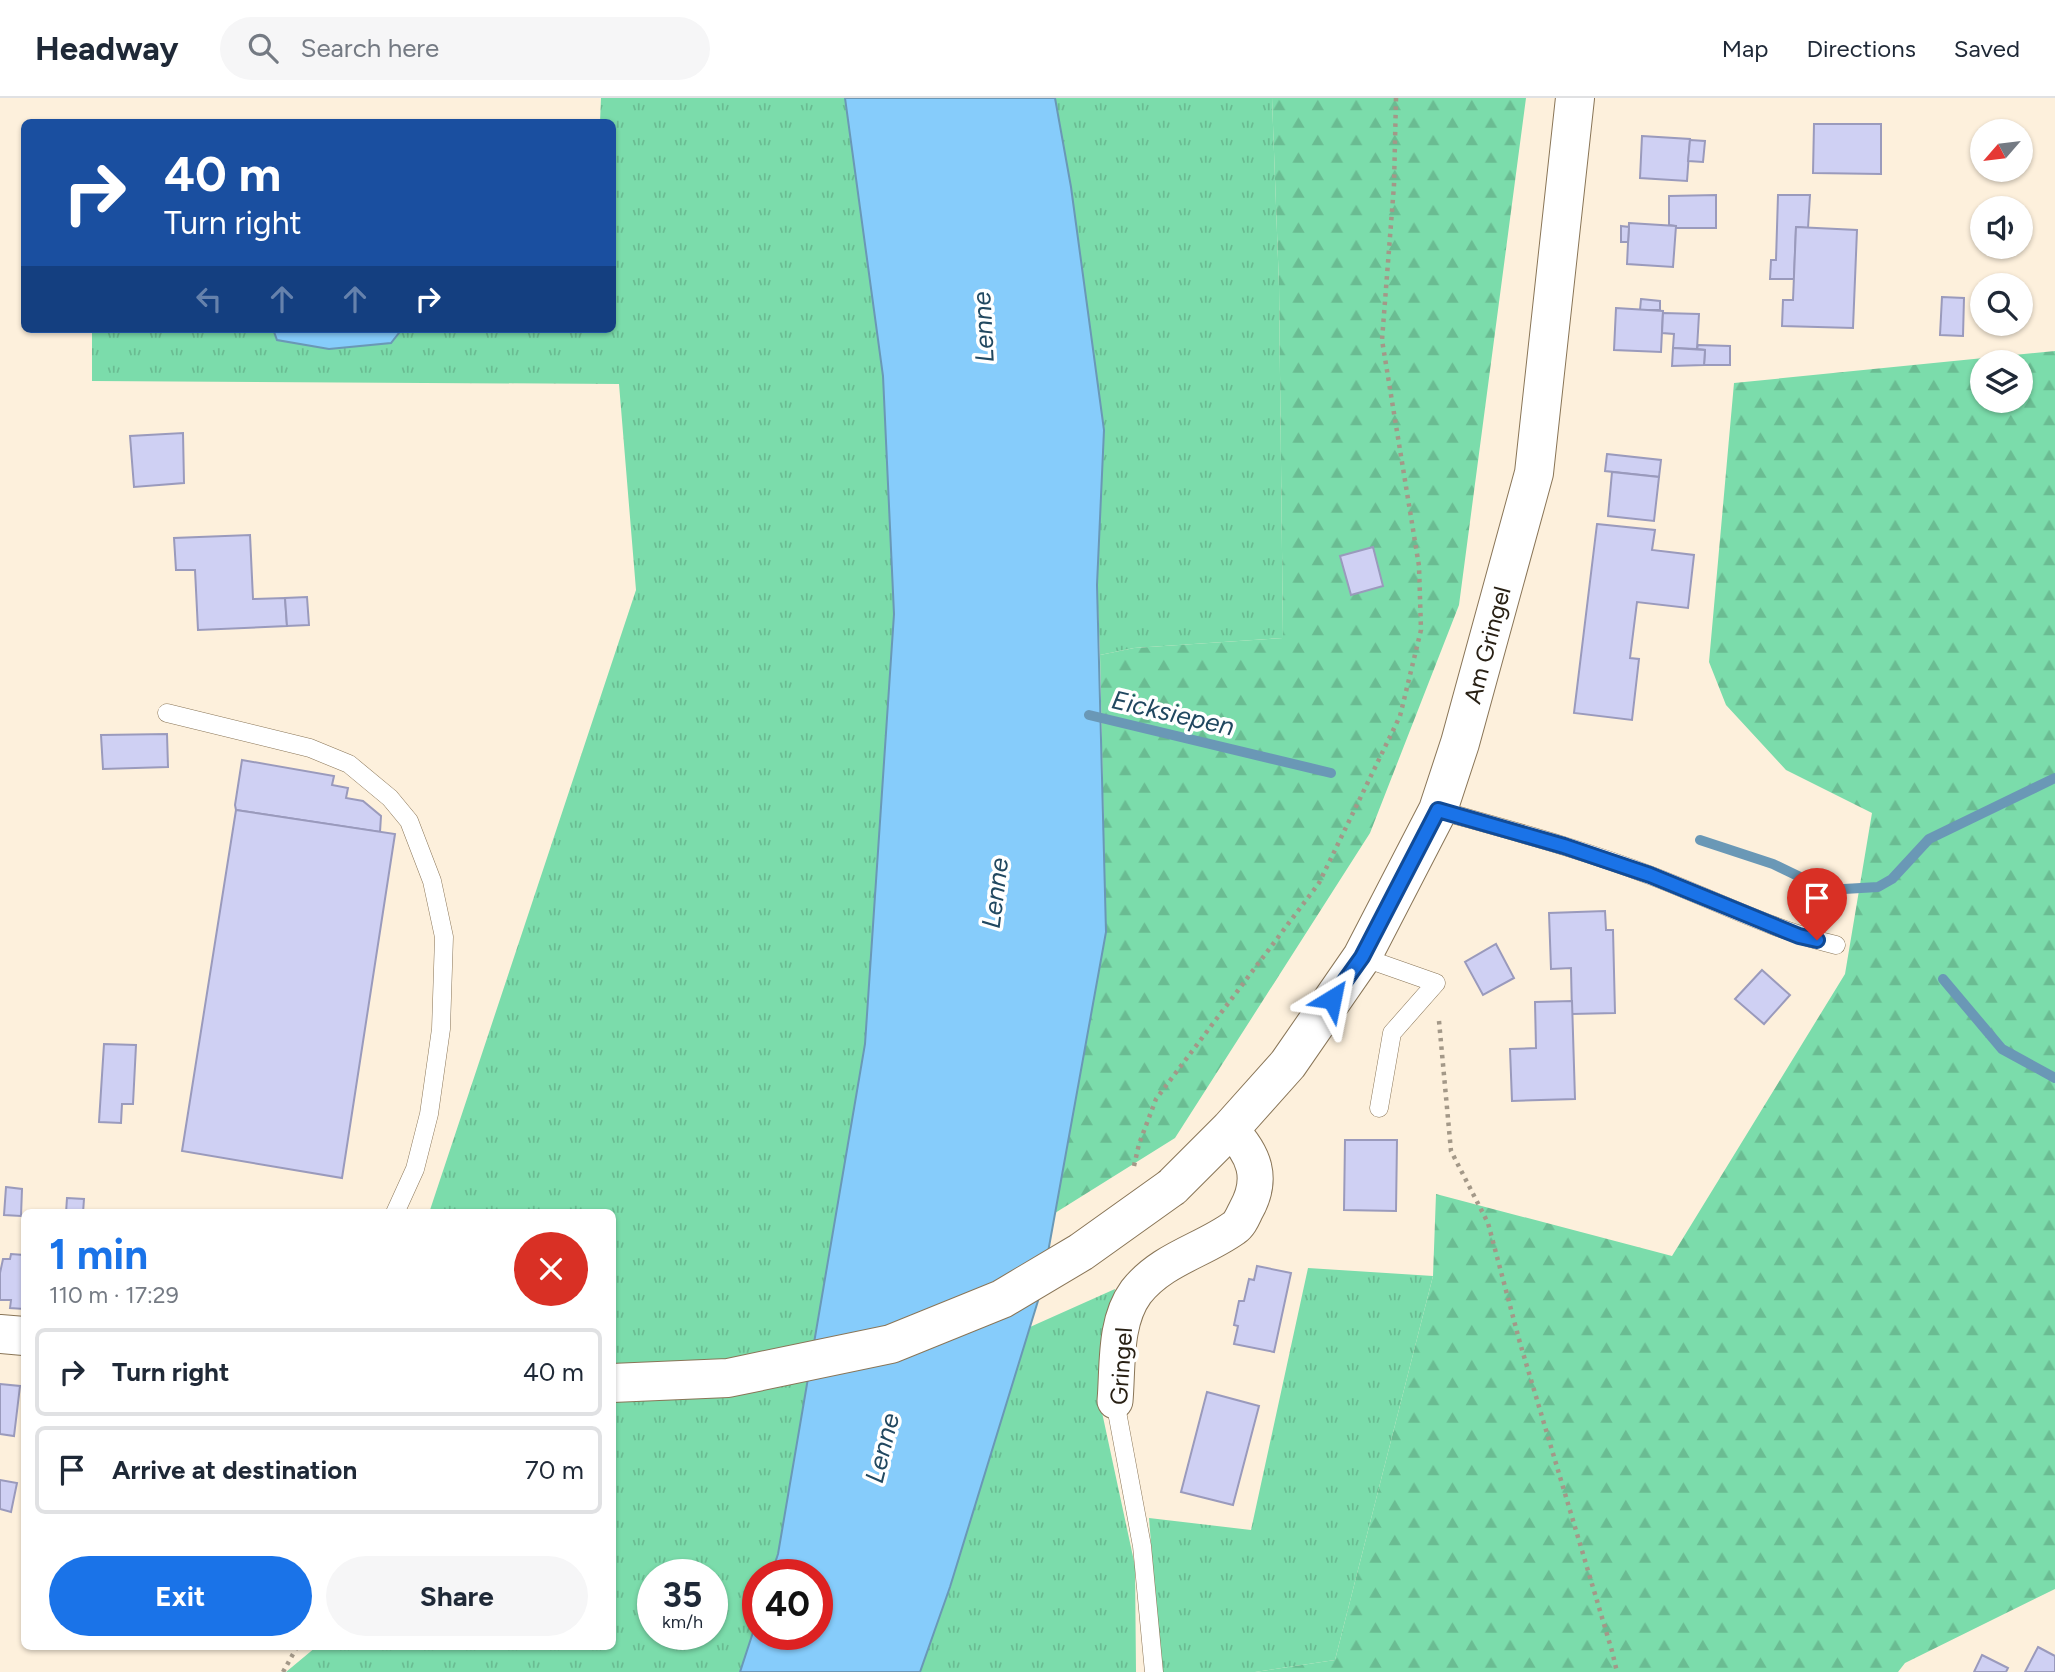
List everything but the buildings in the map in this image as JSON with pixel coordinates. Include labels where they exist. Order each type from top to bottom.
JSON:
[{"type":"street","name":"Am Gringel","points":[[616,1383],[728,1378],[891,1345],[1002,1299],[1081,1252],[1172,1187],[1230,1129],[1288,1064],[1362,957],[1438,810],[1460,743],[1534,473],[1575,98]]},
{"type":"street","name":"Gringel","points":[[1115,1401],[1121,1323],[1136,1293],[1165,1265],[1237,1227],[1252,1199],[1257,1175],[1245,1145],[1230,1129]]},
{"type":"street","points":[[0,1334],[21,1336]]},
{"type":"lane","points":[[167,713],[310,748],[348,764],[390,798],[409,821],[432,881],[444,937],[442,1016],[429,1114],[415,1168],[397,1209]]},
{"type":"lane","points":[[1438,810],[1613,862],[1799,936],[1836,945]]},
{"type":"lane","points":[[1362,957],[1436,983],[1392,1034],[1379,1108]]},
{"type":"lane","name":"Gringel","points":[[1115,1401],[1142,1546],[1154,1672]]},
{"type":"path","points":[[1133,1174],[1139,1144],[1156,1099],[1319,883],[1400,716],[1421,630],[1419,566],[1382,340],[1394,185],[1396,98]]},
{"type":"path","points":[[1436,983],[1451,1151],[1488,1223],[1520,1343],[1617,1672]]},
{"type":"path","points":[[283,1672],[295,1650]]},
{"type":"green space","points":[[601,98],[845,98],[883,376],[894,614],[865,1044],[778,1554],[776,1559],[742,1559],[742,1650],[747,1650],[740,1672],[286,1672],[312,1650],[616,1650],[616,1209],[430,1209],[636,590],[619,384],[92,381],[92,333],[616,333],[616,119],[600,119]]},
{"type":"green space","points":[[1055,98],[1272,98],[1279,286],[1283,638],[1134,648],[1100,655],[1071,187]]},
{"type":"green space","points":[[1272,98],[1526,98],[1459,605],[1370,833],[1175,1138],[1055,1213],[1106,932],[1100,655],[1134,648],[1283,638],[1279,286]]},
{"type":"green space","points":[[2055,351],[2055,1589],[1905,1663],[1898,1672],[1255,1672],[1335,1660],[1433,1276],[1436,1194],[1672,1256],[1845,974],[1872,813],[1786,770],[1726,705],[1709,662],[1734,383],[1970,359],[1970,413],[2033,413],[2033,353]]},
{"type":"green space","points":[[1308,1268],[1433,1276],[1335,1660],[1255,1672],[1161,1672],[1149,1518],[1251,1530]]},
{"type":"green space","points":[[1115,1289],[1100,1403],[1135,1566],[1136,1672],[920,1672],[950,1587],[1030,1327]]},
{"type":"water","name":"Lenne","points":[[845,98],[1055,98],[1071,187],[1104,430],[1097,585],[1106,932],[1041,1291],[950,1587],[920,1672],[740,1672],[747,1650],[833,1650],[833,1559],[776,1559],[865,1044],[894,614],[883,376]]},
{"type":"water","points":[[274,333],[399,333],[391,343],[329,349],[277,340]]},
{"type":"waterway","name":"Eicksiepen","points":[[1089,715],[1331,773]]},
{"type":"waterway","name":"Eicksiepen","points":[[1700,840],[1773,864],[1827,890],[1878,887],[1892,879],[1929,839],[2055,778]]},
{"type":"waterway","points":[[1943,979],[2002,1049],[2055,1078]]},
{"type":"route","points":[[1332,999],[1362,957],[1438,810],[1564,846],[1650,875],[1799,936],[1817,940]]}]
